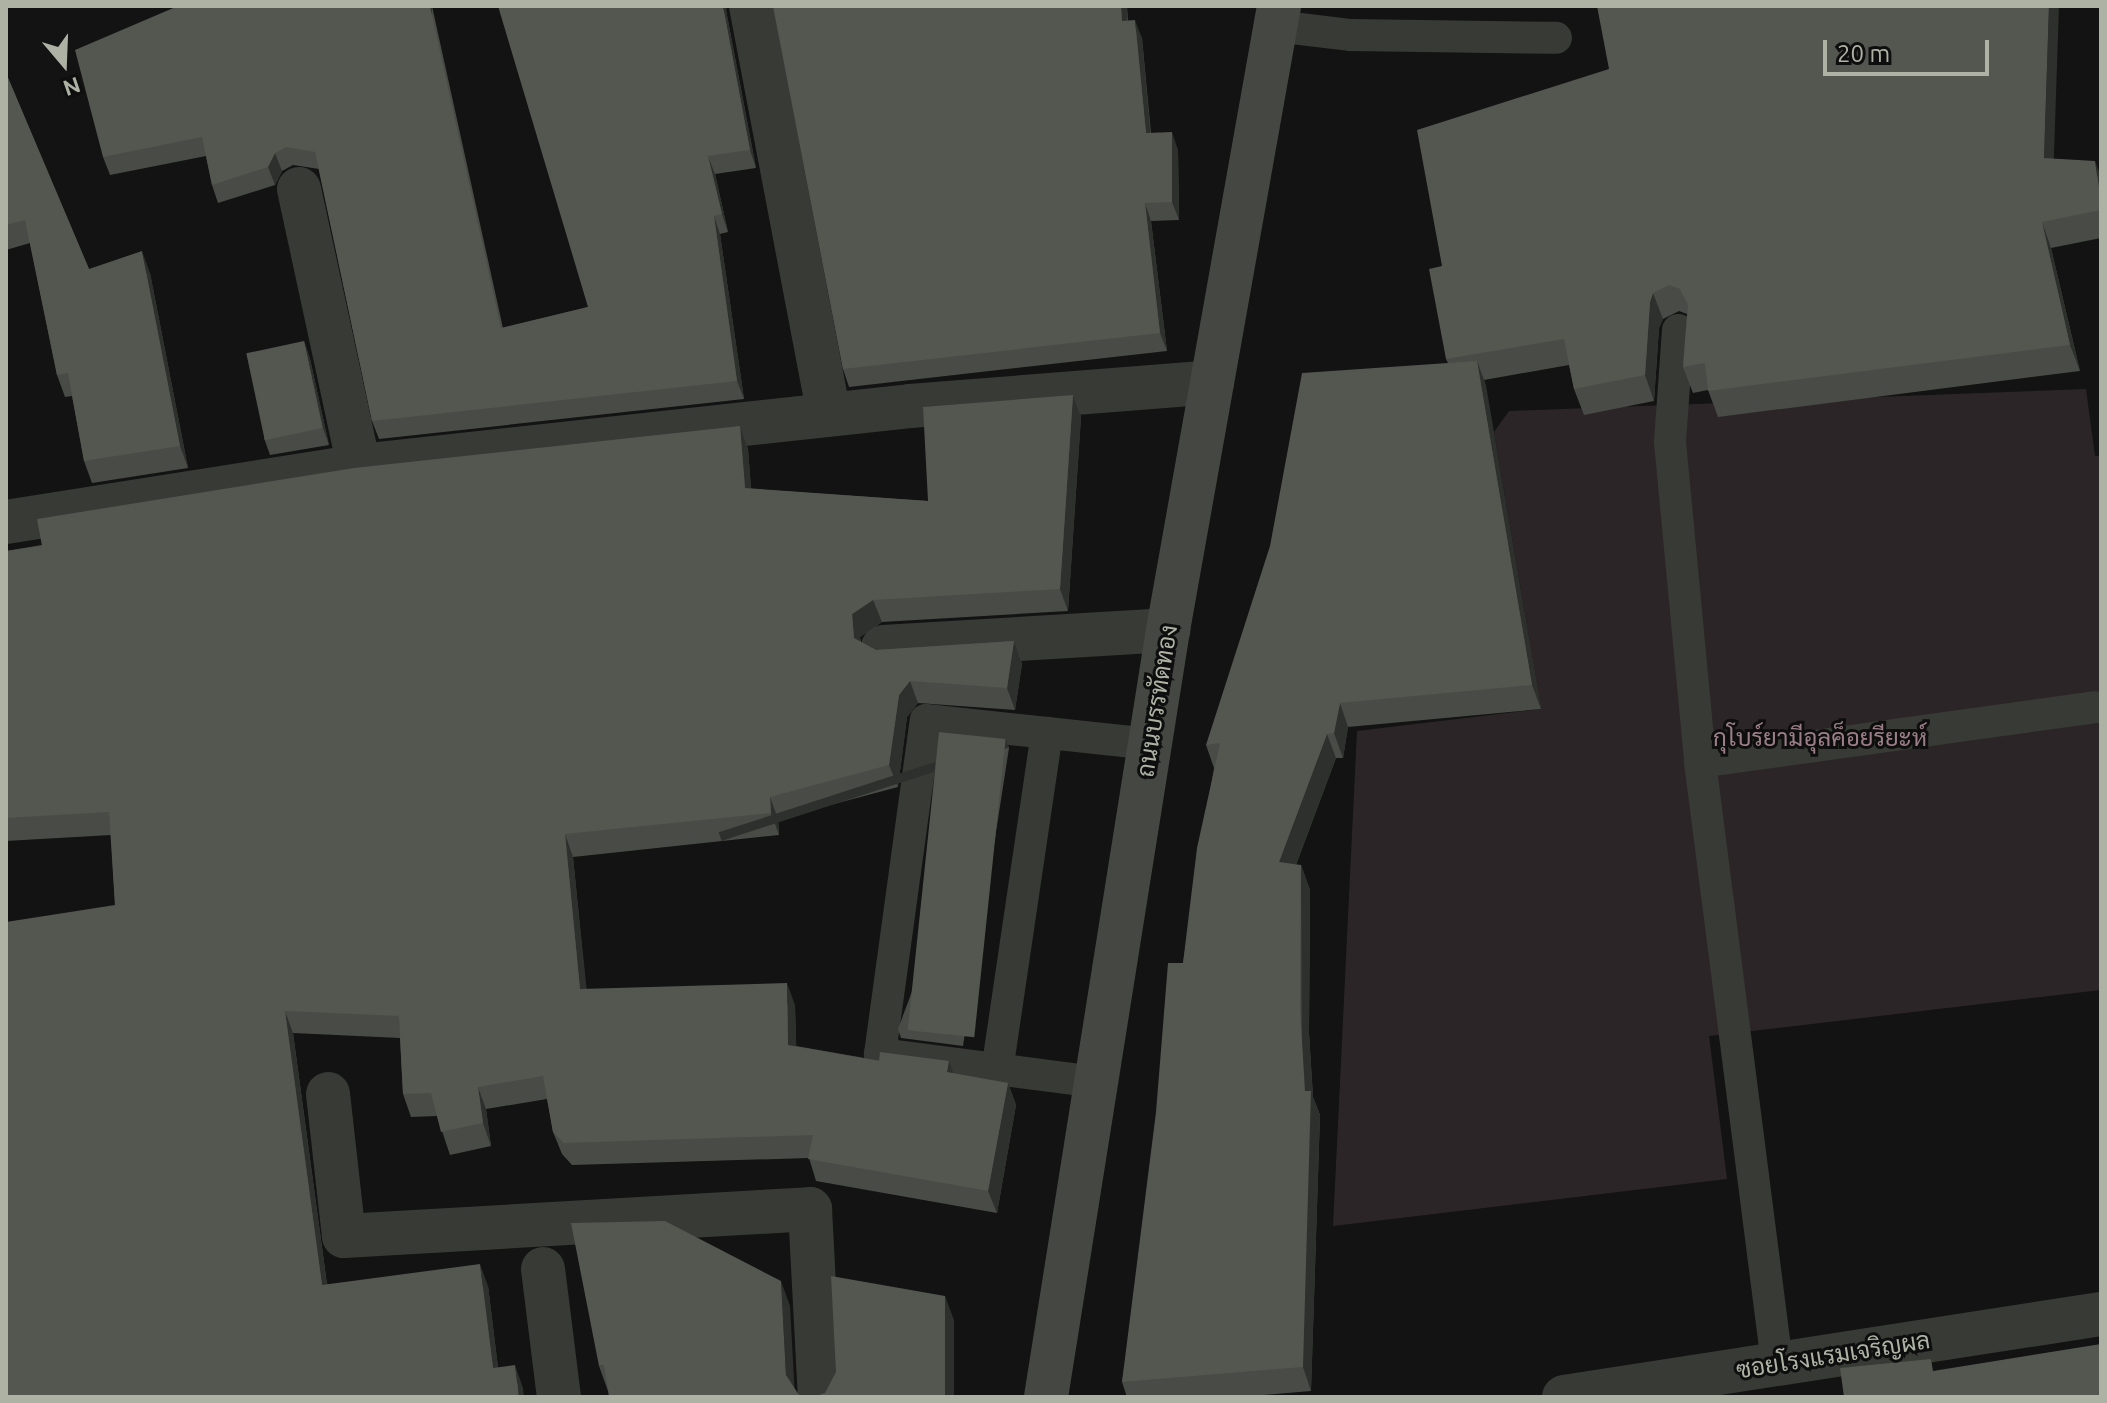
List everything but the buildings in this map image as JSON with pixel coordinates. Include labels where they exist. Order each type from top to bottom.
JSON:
[{"type":"main road","name":"ถนนบรรทัดทอง","points":[[1046,1397],[1168,630],[1277,16]]},
{"type":"street","points":[[751,6],[829,414]]},
{"type":"street","points":[[299,189],[359,466]]},
{"type":"street","points":[[6,522],[359,466],[829,414],[1212,382]]},
{"type":"street","points":[[883,647],[1168,630]]},
{"type":"street","points":[[328,1094],[344,1236],[810,1209],[820,1397]]},
{"type":"street","points":[[543,1269],[559,1397]]},
{"type":"street","name":"ซอยโรงแรมเจริญผล","points":[[1564,1397],[2101,1314]]},
{"type":"lane","points":[[1277,16],[1351,35],[1556,38]]},
{"type":"lane","points":[[1678,330],[1670,442],[1700,762],[1777,1363]]},
{"type":"lane","points":[[1700,762],[2095,707]]},
{"type":"lane","points":[[1096,1082],[880,1054],[926,720],[1150,744]]},
{"type":"lane","points":[[997,1071],[1047,733]]},
{"type":"green space","name":"กุโบร์ยามีอุลค็อยรียะห์","points":[[2086,389],[2095,456],[2101,456],[2101,990],[1709,1036],[1727,1179],[1333,1226],[1357,731],[1541,709],[1494,432],[1509,411]]}]
